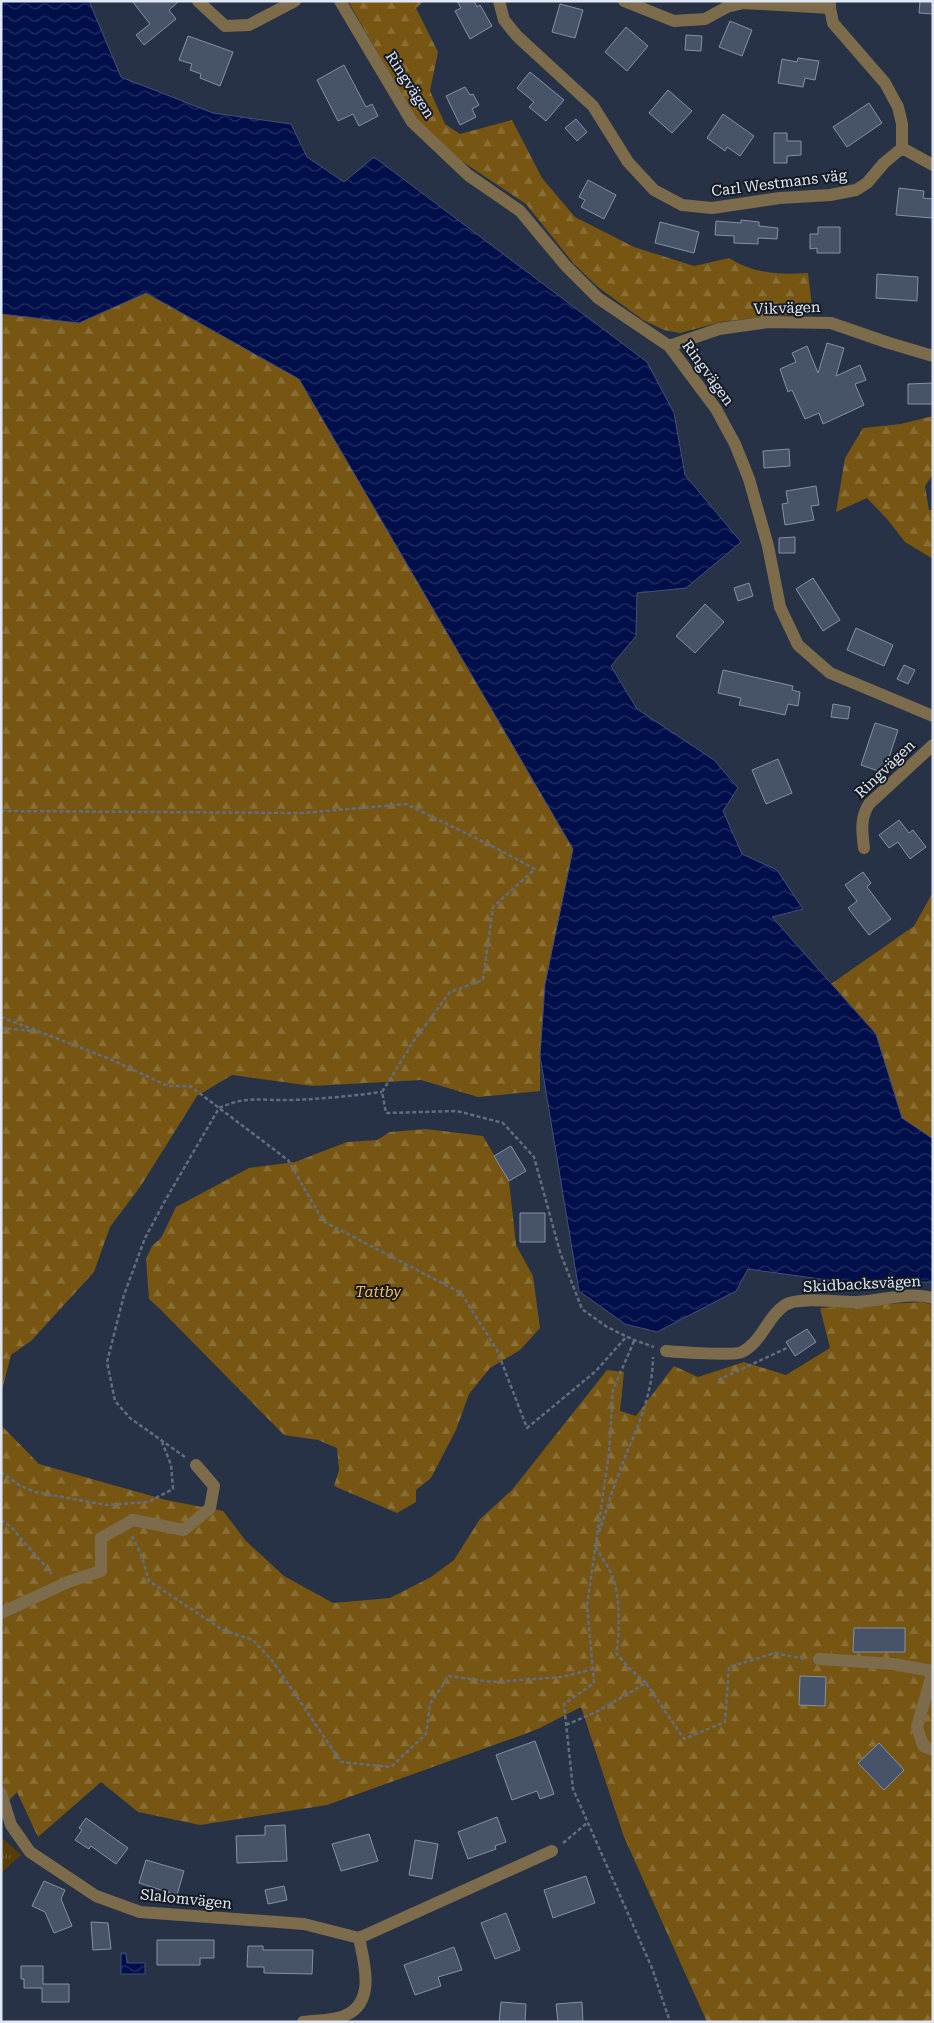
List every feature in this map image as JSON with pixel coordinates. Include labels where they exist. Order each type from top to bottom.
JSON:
[{"type":"street","points":[[198,1],[225,26],[249,25],[296,1]]},
{"type":"street","name":"Ringvägen","points":[[340,1],[412,122],[468,175],[520,211],[566,266],[598,298],[670,346],[716,409],[749,479],[768,546],[780,607],[798,644],[830,673],[933,716]]},
{"type":"street","name":"Carl Westmans väg","points":[[499,1],[504,20],[517,36],[594,106],[628,162],[654,190],[682,205],[712,208],[780,198],[830,195],[856,190],[867,183],[884,163],[902,148]]},
{"type":"street","points":[[624,1],[674,21],[705,19],[727,7],[743,3],[830,4],[833,23],[885,83],[898,107],[902,124],[902,148],[933,165]]},
{"type":"street","name":"Vikvägen","points":[[670,346],[719,329],[768,322],[831,323],[933,356]]},
{"type":"street","name":"Ringvägen","points":[[864,848],[863,813],[870,804],[933,746]]},
{"type":"street","name":"Skidbacksvägen","points":[[666,1351],[740,1354],[754,1343],[769,1321],[786,1304],[817,1300],[856,1302],[900,1295],[923,1295],[933,1298]]},
{"type":"street","points":[[1,1613],[60,1586],[101,1571],[101,1538],[134,1520],[184,1530],[210,1508],[214,1486],[196,1465]]},
{"type":"street","points":[[819,1659],[893,1664],[932,1671],[917,1727],[923,1746],[933,1750]]},
{"type":"street","name":"Slalomvägen","points":[[1,1793],[11,1824],[30,1852],[96,1896],[140,1912],[304,1924],[359,1938]]},
{"type":"street","points":[[304,2022],[345,2016],[359,2004],[365,1988],[366,1974],[359,1938],[552,1851]]},
{"type":"path","points":[[1,811],[303,814],[406,804],[535,869],[493,907],[483,980],[450,992],[413,1042],[382,1092],[386,1112],[457,1110],[503,1123],[534,1158],[560,1252],[582,1309],[607,1327],[626,1337],[666,1351]]},
{"type":"path","points":[[1,1017],[110,1059],[168,1086],[190,1086],[288,1160],[323,1221],[461,1294],[498,1350],[527,1428],[596,1371],[626,1337]]},
{"type":"path","points":[[1,1028],[36,1031]]},
{"type":"path","points":[[196,1465],[130,1418],[115,1401],[107,1362],[124,1295],[146,1238],[166,1198],[219,1108],[234,1102],[260,1098],[288,1100],[344,1098],[382,1092]]},
{"type":"path","points":[[634,1340],[613,1390],[609,1454],[586,1605],[594,1683],[564,1704],[573,1789],[652,1968],[670,2022]]},
{"type":"path","points":[[596,1538],[619,1472],[640,1422],[650,1385],[652,1347]]},
{"type":"path","points":[[1,1472],[18,1485],[35,1492],[106,1505],[148,1502],[173,1489],[170,1466],[161,1440]]},
{"type":"path","points":[[1,1520],[23,1540],[60,1586]]},
{"type":"path","points":[[126,1524],[142,1557],[149,1581],[223,1630],[253,1640],[274,1663],[341,1762],[391,1767],[426,1734],[430,1704],[449,1676],[492,1682],[562,1677],[593,1669]]},
{"type":"path","points":[[595,1545],[613,1577],[617,1593],[619,1640],[616,1652],[629,1668],[646,1683],[684,1739],[725,1722],[729,1667],[775,1653],[802,1659]]},
{"type":"path","points":[[566,1725],[598,1711],[646,1683]]},
{"type":"path","points":[[552,1851],[587,1822]]},
{"type":"green space","points":[[348,1],[424,1],[416,8],[438,52],[430,91],[445,124],[460,134],[512,120],[542,178],[575,217],[634,247],[694,266],[729,258],[748,267],[767,272],[787,274],[808,273],[813,314],[769,316],[721,322],[680,333],[664,330],[643,320],[598,287],[574,264],[526,204],[460,160],[416,119]]},
{"type":"green space","points":[[146,293],[299,379],[573,849],[545,984],[540,1056],[540,1091],[478,1097],[421,1080],[312,1086],[232,1075],[197,1096],[140,1187],[110,1227],[94,1272],[31,1341],[11,1355],[1,1394],[1,314],[79,323]]},
{"type":"green space","points":[[933,416],[933,474],[925,486],[929,510],[933,510],[933,559],[905,542],[867,498],[836,512],[845,458],[863,428],[901,424]]},
{"type":"green space","points":[[933,892],[933,1139],[902,1118],[876,1034],[831,984],[914,926]]},
{"type":"green space","name":"Tattby","points":[[426,1129],[483,1136],[509,1181],[516,1245],[533,1276],[540,1328],[520,1350],[490,1368],[469,1394],[456,1430],[431,1478],[416,1490],[416,1502],[397,1513],[334,1486],[339,1470],[337,1448],[318,1440],[284,1435],[149,1299],[146,1259],[152,1246],[161,1238],[176,1207],[249,1168],[295,1162],[347,1142],[377,1140],[390,1132]]},
{"type":"green space","points":[[922,1302],[933,1305],[933,2022],[707,2022],[624,1837],[581,1707],[522,1735],[327,1805],[200,1825],[138,1812],[101,1782],[38,1837],[17,1792],[1,1809],[1,1425],[39,1464],[166,1500],[223,1511],[246,1541],[284,1576],[333,1603],[390,1598],[431,1577],[454,1560],[480,1519],[512,1490],[607,1370],[624,1372],[620,1411],[636,1416],[674,1366],[698,1377],[744,1362],[786,1375],[830,1348],[820,1308]]},
{"type":"green space","points":[[1,1837],[21,1855],[1,1873]]},
{"type":"water","points":[[1,1],[89,1],[121,77],[213,113],[291,124],[307,157],[344,182],[374,157],[647,362],[674,413],[685,475],[741,542],[686,588],[637,593],[636,636],[611,666],[637,709],[714,760],[738,788],[723,811],[742,854],[777,870],[803,909],[772,917],[876,1034],[902,1118],[933,1139],[933,1282],[849,1283],[748,1269],[736,1291],[657,1332],[625,1324],[579,1291],[540,1056],[545,984],[573,849],[299,379],[146,293],[79,323],[1,314]]},
{"type":"water","points":[[121,1953],[126,1953],[127,1963],[145,1963],[145,1974],[121,1974]]},
{"type":"building","points":[[132,1],[179,1],[169,10],[176,19],[144,45],[136,35],[150,24]]},
{"type":"building","points":[[457,1],[474,1],[477,7],[480,5],[492,26],[470,39],[455,11],[461,8]]},
{"type":"building","points":[[920,1],[933,1],[933,14],[919,13]]},
{"type":"building","points":[[560,4],[583,10],[575,38],[552,32]]},
{"type":"building","points":[[730,21],[752,30],[742,56],[719,47]]},
{"type":"building","points":[[626,27],[648,46],[627,71],[605,52]]},
{"type":"building","points":[[686,35],[702,36],[701,51],[685,50]]},
{"type":"building","points":[[188,36],[233,52],[220,86],[200,78],[201,74],[190,70],[192,64],[179,60]]},
{"type":"building","points":[[798,58],[819,61],[815,80],[805,78],[803,87],[778,83],[782,59],[797,62]]},
{"type":"building","points":[[344,65],[366,107],[372,104],[378,116],[359,126],[353,114],[338,121],[317,80]]},
{"type":"building","points":[[530,72],[564,100],[546,121],[529,107],[534,102],[517,88]]},
{"type":"building","points":[[465,87],[470,95],[473,94],[479,105],[472,109],[476,117],[460,125],[446,96]]},
{"type":"building","points":[[668,90],[692,111],[672,133],[649,113]]},
{"type":"building","points":[[869,103],[882,123],[847,147],[833,127]]},
{"type":"building","points":[[723,114],[754,136],[740,156],[727,147],[725,151],[707,138]]},
{"type":"building","points":[[576,119],[587,132],[577,141],[565,128]]},
{"type":"building","points":[[774,133],[787,133],[787,141],[801,141],[801,155],[787,156],[787,163],[774,163]]},
{"type":"building","points":[[588,180],[616,195],[604,219],[581,207],[585,200],[579,197]]},
{"type":"building","points":[[899,188],[924,191],[923,198],[933,199],[932,218],[896,215]]},
{"type":"building","points":[[741,220],[759,222],[759,226],[778,228],[777,239],[758,238],[758,244],[734,243],[734,236],[715,235],[716,221],[741,223]]},
{"type":"building","points":[[660,222],[699,232],[694,253],[655,243]]},
{"type":"building","points":[[818,227],[840,227],[840,253],[817,253],[817,248],[810,249],[810,234],[818,234]]},
{"type":"building","points":[[877,274],[918,277],[917,301],[876,298]]},
{"type":"building","points":[[827,343],[844,348],[836,376],[860,365],[866,380],[855,384],[864,405],[823,424],[819,413],[805,419],[792,390],[788,392],[780,369],[796,362],[792,353],[807,346],[818,373]]},
{"type":"building","points":[[933,383],[933,404],[908,404],[908,384]]},
{"type":"building","points":[[789,449],[790,466],[764,468],[763,451]]},
{"type":"building","points":[[816,486],[819,505],[811,506],[814,520],[785,525],[782,504],[788,503],[786,491]]},
{"type":"building","points":[[795,537],[795,553],[779,553],[779,538]]},
{"type":"building","points":[[813,578],[840,620],[823,631],[796,589]]},
{"type":"building","points":[[749,583],[753,596],[738,601],[734,588]]},
{"type":"building","points":[[705,604],[724,622],[695,653],[676,636]]},
{"type":"building","points":[[856,628],[893,645],[884,666],[847,650]]},
{"type":"building","points":[[904,665],[915,670],[908,684],[897,679]]},
{"type":"building","points":[[723,670],[793,686],[792,690],[800,692],[798,706],[788,704],[785,715],[739,705],[741,698],[718,693]]},
{"type":"building","points":[[833,704],[850,707],[848,719],[831,717]]},
{"type":"building","points":[[875,723],[898,730],[884,773],[861,765]]},
{"type":"building","points":[[778,759],[792,793],[766,804],[752,770]]},
{"type":"building","points":[[899,820],[909,833],[913,830],[926,847],[910,859],[898,842],[889,848],[879,835]]},
{"type":"building","points":[[863,872],[871,883],[867,887],[891,919],[869,935],[848,908],[857,901],[845,885]]},
{"type":"building","points":[[511,1146],[526,1171],[509,1181],[494,1156]]},
{"type":"building","points":[[520,1213],[545,1213],[545,1242],[520,1242]]},
{"type":"building","points":[[807,1329],[816,1342],[795,1356],[786,1342]]},
{"type":"building","points":[[854,1628],[905,1628],[905,1652],[853,1652]]},
{"type":"building","points":[[800,1676],[826,1677],[825,1706],[799,1705]]},
{"type":"building","points":[[535,1741],[554,1794],[540,1799],[537,1791],[512,1800],[496,1755]]},
{"type":"building","points":[[879,1743],[904,1770],[884,1790],[858,1763]]},
{"type":"building","points":[[497,1817],[506,1842],[495,1846],[496,1849],[468,1859],[458,1832]]},
{"type":"building","points":[[86,1818],[128,1848],[116,1864],[91,1846],[89,1849],[75,1840],[82,1830],[79,1828]]},
{"type":"building","points":[[285,1825],[287,1861],[237,1863],[236,1836],[265,1835],[265,1826]]},
{"type":"building","points":[[369,1834],[378,1861],[341,1871],[332,1844]]},
{"type":"building","points":[[415,1840],[438,1844],[432,1879],[409,1875]]},
{"type":"building","points":[[146,1860],[184,1871],[177,1895],[139,1883]]},
{"type":"building","points":[[586,1876],[595,1903],[553,1918],[544,1890]]},
{"type":"building","points":[[44,1881],[65,1890],[61,1899],[72,1926],[54,1933],[45,1912],[32,1906]]},
{"type":"building","points":[[284,1886],[287,1900],[268,1904],[265,1890]]},
{"type":"building","points":[[506,1913],[520,1950],[495,1959],[481,1923]]},
{"type":"building","points":[[91,1922],[108,1923],[111,1949],[93,1950]]},
{"type":"building","points":[[157,1940],[214,1940],[214,1958],[200,1958],[200,1965],[157,1965]]},
{"type":"building","points":[[248,1946],[263,1946],[263,1950],[313,1950],[312,1974],[264,1973],[264,1967],[247,1967]]},
{"type":"building","points":[[454,1947],[462,1970],[438,1977],[441,1986],[415,1995],[404,1965]]},
{"type":"building","points":[[21,1966],[43,1966],[43,1984],[69,1984],[69,2002],[42,2002],[42,1988],[24,1988],[24,1979],[21,1979]]},
{"type":"building","points":[[501,2002],[526,2004],[525,2022],[499,2022]]},
{"type":"building","points":[[582,2002],[583,2022],[558,2022],[556,2004]]}]
